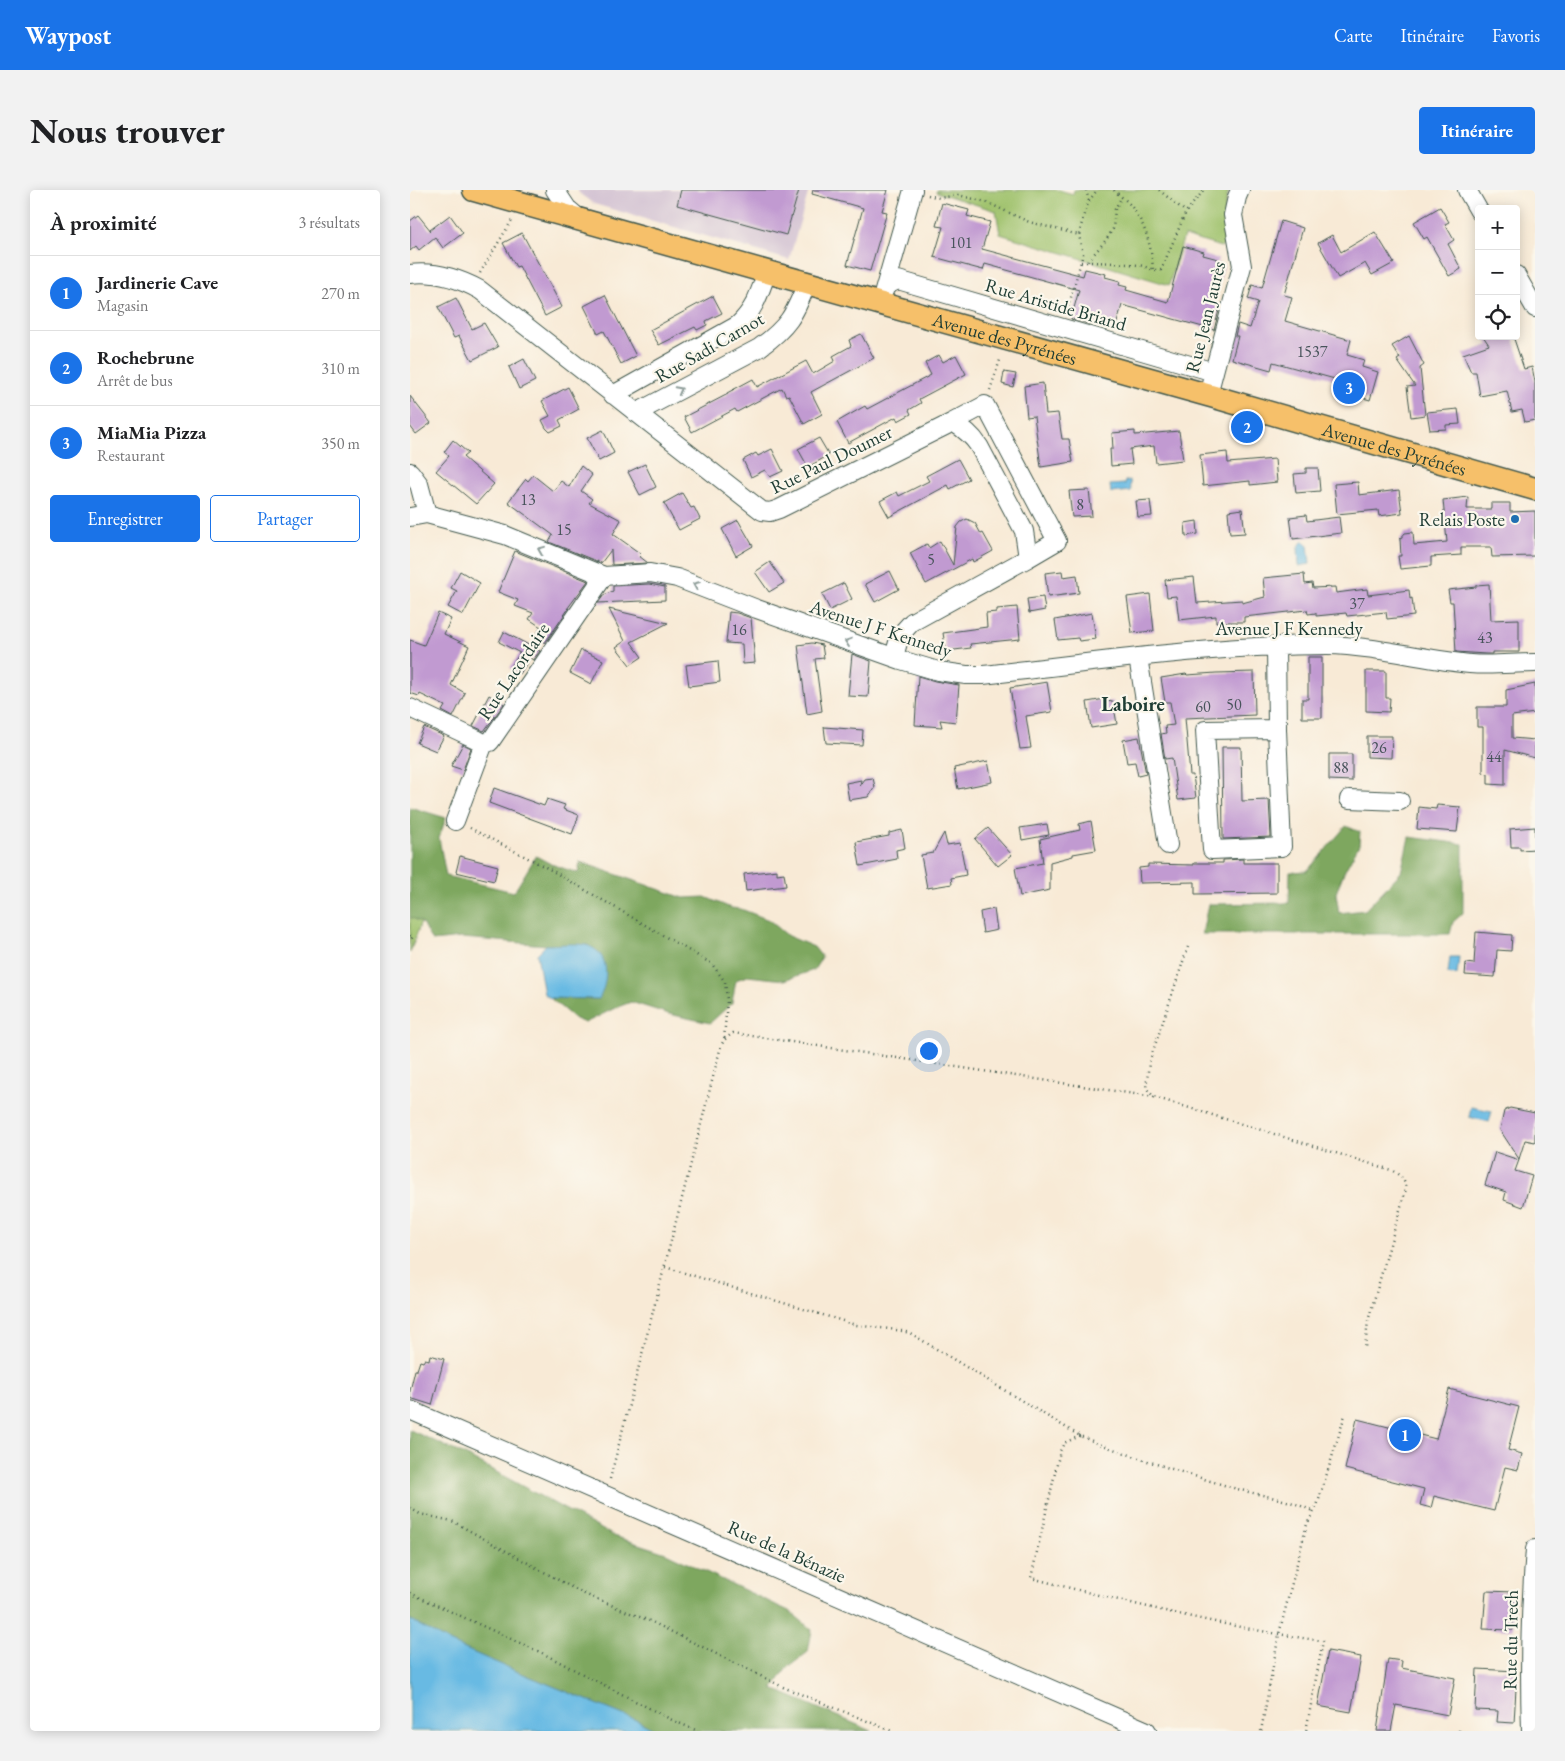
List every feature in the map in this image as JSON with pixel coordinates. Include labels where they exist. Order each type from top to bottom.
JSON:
[{"type":"main road","name":"Avenue des Pyrénées","points":[[474,190],[512,196],[581,220],[806,283],[884,294],[1006,339],[1535,489]]},
{"type":"street","points":[[555,190],[567,208],[581,220]]},
{"type":"street","points":[[884,294],[913,190]]},
{"type":"street","name":"Rue Jean Jaurès","points":[[1207,396],[1242,266],[1233,214],[1236,197],[1240,190]]},
{"type":"street","points":[[1467,190],[1476,205]]},
{"type":"street","name":"Rue Sadi Carnot","points":[[613,395],[738,325],[755,306],[767,272]]},
{"type":"street","points":[[410,274],[435,274],[450,277],[472,286],[487,295],[636,413]]},
{"type":"street","name":"Rue Aristide Briand","points":[[884,294],[898,280],[1214,372]]},
{"type":"street","name":"Rue Sadi Carnot","points":[[636,413],[759,348],[774,337],[795,312],[806,283]]},
{"type":"street","points":[[1520,283],[1535,308]]},
{"type":"street","points":[[894,658],[900,635],[912,622],[1057,541],[985,406]]},
{"type":"street","name":"Rue Paul Doumer","points":[[636,413],[744,498],[762,511],[770,512],[985,406]]},
{"type":"street","points":[[952,422],[973,437],[979,446],[1024,531],[1028,558]]},
{"type":"street","name":"Avenue J F Kennedy","points":[[410,472],[419,484],[418,516],[504,535],[604,576],[650,573],[677,578],[894,658],[938,671],[966,675],[984,675],[1216,649],[1276,646],[1354,647],[1472,664],[1535,663]]},
{"type":"street","name":"Rue Lacordaire","points":[[410,708],[484,743],[490,742],[604,576]]},
{"type":"street","points":[[1276,646],[1277,730],[1282,847],[1212,850],[1205,730],[1277,730]]},
{"type":"street","points":[[1138,657],[1168,845]]},
{"type":"street","points":[[455,821],[484,743]]},
{"type":"street","points":[[1349,799],[1400,801]]},
{"type":"street","name":"Rue de la Bénazie","points":[[410,1410],[1147,1731]]},
{"type":"street","name":"Rue du Trech","points":[[1531,1731],[1529,1661],[1531,1591],[1535,1549]]},
{"type":"path","points":[[913,190],[939,198],[958,195],[986,202],[1029,222],[1080,235]]},
{"type":"path","points":[[1086,190],[1089,201]]},
{"type":"path","points":[[1062,328],[1083,254],[1080,235],[1089,201],[1097,190]]},
{"type":"path","points":[[1114,190],[1130,205],[1144,227],[1152,254],[1154,271]]},
{"type":"path","points":[[1159,190],[1186,212]]},
{"type":"path","points":[[1081,262],[1118,262],[1144,266],[1154,271],[1161,270],[1186,212],[1204,190]]},
{"type":"path","points":[[472,286],[512,196]]},
{"type":"path","points":[[1087,262],[1113,229],[1115,209],[1121,198]]},
{"type":"path","points":[[985,406],[1006,339]]},
{"type":"path","points":[[455,821],[551,870],[712,964],[725,982],[727,1000],[724,1040],[605,1495]]},
{"type":"path","points":[[410,935],[413,936],[410,942]]},
{"type":"path","points":[[1154,1097],[1146,1088],[1149,1062],[1188,947]]},
{"type":"path","points":[[724,1040],[733,1033],[1154,1097],[1391,1170],[1400,1175],[1405,1182],[1406,1189],[1368,1321],[1364,1348]]},
{"type":"path","points":[[665,1267],[856,1325],[888,1328],[910,1333],[1080,1436],[1106,1447],[1238,1489],[1304,1506],[1314,1512]]},
{"type":"path","points":[[1261,1731],[1279,1634],[1307,1524],[1318,1506],[1345,1415]]},
{"type":"path","points":[[1080,1436],[1064,1443],[1060,1451],[1032,1578],[1187,1617],[1323,1641],[1306,1731]]},
{"type":"path","points":[[410,1508],[420,1514],[452,1521],[582,1593],[652,1622],[782,1687],[892,1731]]},
{"type":"path","points":[[410,1592],[542,1653],[674,1721],[698,1731]]},
{"type":"path","points":[[1459,1731],[1460,1726]]},
{"type":"shaded area","points":[[577,190],[809,190],[789,260],[594,204]]},
{"type":"green space","points":[[937,190],[1059,190],[1073,194],[1074,190],[1229,190],[1225,216],[1230,242],[1221,247],[1184,236],[1169,285],[1000,234],[996,211],[936,192]]},
{"type":"green space","points":[[410,807],[446,818],[439,838],[446,876],[514,892],[536,856],[551,864],[578,873],[580,862],[684,898],[705,897],[731,908],[741,909],[769,920],[788,936],[814,947],[822,957],[814,970],[785,980],[747,976],[736,980],[732,1003],[710,1023],[669,1014],[631,1002],[585,1023],[575,1019],[550,998],[599,999],[588,945],[546,945],[462,938],[432,941],[421,922],[410,917]]},
{"type":"green space","points":[[1346,826],[1360,832],[1359,845],[1344,872],[1336,893],[1339,913],[1365,910],[1401,872],[1409,837],[1463,844],[1463,913],[1453,922],[1450,934],[1202,934],[1208,904],[1289,903],[1290,872],[1307,871]]},
{"type":"green space","points":[[410,917],[421,922],[410,953]]},
{"type":"green space","points":[[410,1430],[465,1455],[614,1536],[666,1553],[791,1612],[812,1630],[808,1652],[786,1669],[773,1689],[872,1731],[657,1731],[638,1721],[451,1643],[410,1620]]},
{"type":"water","points":[[1130,480],[1131,491],[1111,493],[1110,485],[1125,484],[1125,481]]},
{"type":"water","points":[[1303,541],[1308,545],[1310,564],[1299,566],[1298,547]]},
{"type":"water","points":[[579,944],[596,950],[604,962],[606,970],[606,977],[599,999],[550,998],[544,994],[537,954],[546,945]]},
{"type":"water","points":[[1450,957],[1459,957],[1457,975],[1448,974]]},
{"type":"water","points":[[1471,1107],[1492,1111],[1489,1122],[1469,1117]]},
{"type":"water","points":[[410,1620],[451,1643],[638,1721],[657,1731],[410,1731]]},
{"type":"building","points":[[681,190],[799,190],[786,235],[677,205]]},
{"type":"building","points":[[813,190],[888,190],[882,211],[887,212],[870,271],[847,265],[863,208],[812,194]]},
{"type":"building","points":[[942,203],[969,210],[967,216],[990,222],[982,249],[1083,276],[1085,269],[1106,274],[1105,277],[1120,281],[1119,285],[1127,287],[1126,290],[1168,302],[1183,246],[1204,252],[1203,255],[1218,259],[1217,263],[1224,265],[1213,304],[1220,306],[1214,330],[1122,305],[1116,326],[1108,324],[1107,327],[1092,323],[1092,325],[1071,319],[1079,290],[985,264],[983,270],[934,257],[943,227],[936,226]]},
{"type":"building","points":[[1440,207],[1449,222],[1445,224],[1454,240],[1448,244],[1461,269],[1449,276],[1427,237],[1424,239],[1414,222]]},
{"type":"building","points":[[418,215],[430,230],[450,215],[463,233],[443,248],[435,237],[419,250],[416,246],[410,251],[410,221]]},
{"type":"building","points":[[1281,221],[1303,228],[1284,295],[1292,297],[1285,321],[1351,340],[1347,355],[1364,360],[1362,367],[1378,372],[1370,400],[1339,391],[1342,381],[1273,362],[1271,370],[1232,359],[1238,336],[1235,336],[1238,324],[1250,328],[1258,302],[1248,299],[1252,285],[1262,288]]},
{"type":"building","points":[[1375,232],[1394,263],[1372,275],[1365,263],[1338,278],[1318,243],[1332,235],[1341,252]]},
{"type":"building","points":[[522,233],[562,307],[545,316],[519,266],[516,267],[503,243]]},
{"type":"building","points":[[605,295],[636,356],[621,364],[604,331],[598,334],[584,306]]},
{"type":"building","points":[[713,296],[722,313],[706,321],[707,325],[697,330],[695,327],[659,345],[650,330]]},
{"type":"building","points":[[456,298],[472,329],[484,323],[498,347],[472,360],[459,336],[454,338],[438,307]]},
{"type":"building","points":[[861,334],[874,358],[811,392],[822,414],[804,424],[789,395],[786,396],[782,388],[737,412],[735,409],[692,432],[684,417],[753,379],[757,387],[806,361],[813,374],[835,361],[833,356],[851,346],[849,340]]},
{"type":"building","points":[[1409,336],[1424,365],[1420,368],[1425,415],[1411,417],[1407,387],[1415,386],[1397,360],[1400,358],[1392,346]]},
{"type":"building","points":[[1486,340],[1514,340],[1524,369],[1532,367],[1535,382],[1535,420],[1525,422],[1522,410],[1512,412],[1507,391],[1480,396],[1476,372],[1471,372],[1463,354],[1489,345]]},
{"type":"building","points":[[939,355],[943,362],[956,355],[966,374],[919,399],[921,403],[909,410],[911,414],[898,421],[896,417],[848,443],[837,422],[865,406],[867,409],[931,375],[925,363]]},
{"type":"building","points":[[524,359],[535,381],[519,389],[509,367]]},
{"type":"building","points":[[1004,372],[1016,374],[1013,387],[1002,384]]},
{"type":"building","points":[[1043,383],[1046,414],[1058,413],[1062,439],[1069,439],[1073,462],[1041,467],[1034,416],[1027,417],[1024,386]]},
{"type":"building","points":[[568,387],[579,409],[559,420],[562,426],[550,432],[542,420],[550,416],[542,401]]},
{"type":"building","points":[[410,396],[431,423],[416,434],[410,426]]},
{"type":"building","points":[[1458,409],[1460,424],[1446,425],[1446,429],[1430,430],[1427,412]]},
{"type":"building","points":[[603,430],[614,453],[599,461],[587,438]]},
{"type":"building","points":[[1135,431],[1135,435],[1179,431],[1183,460],[1156,463],[1154,446],[1130,449],[1132,464],[1111,466],[1110,449],[1113,449],[1112,433]]},
{"type":"building","points":[[819,438],[829,455],[808,467],[798,449]]},
{"type":"building","points":[[453,440],[468,453],[463,457],[494,484],[476,504],[436,471],[449,456],[444,452]]},
{"type":"building","points":[[772,449],[783,471],[770,477],[765,470],[751,477],[743,460],[756,453],[758,456]]},
{"type":"building","points":[[1227,452],[1228,463],[1275,459],[1277,482],[1250,485],[1250,481],[1203,486],[1200,455]]},
{"type":"building","points":[[958,459],[969,479],[950,489],[948,485],[889,517],[880,501],[897,492],[899,496],[929,481],[926,476]]},
{"type":"building","points":[[645,464],[656,487],[640,495],[628,472]]},
{"type":"building","points":[[581,466],[592,475],[581,491],[592,499],[589,503],[621,520],[613,534],[641,554],[639,556],[648,563],[612,565],[611,550],[601,563],[549,542],[553,535],[508,502],[526,479],[528,481],[533,475],[553,491],[561,481],[569,487]]},
{"type":"building","points":[[1306,468],[1318,468],[1320,491],[1296,493],[1294,474],[1306,473]]},
{"type":"building","points":[[1358,482],[1359,495],[1399,490],[1402,513],[1379,516],[1378,510],[1337,514],[1334,484]]},
{"type":"building","points":[[1089,490],[1092,516],[1072,517],[1069,491]]},
{"type":"building","points":[[682,493],[691,508],[694,507],[700,519],[679,530],[664,503]]},
{"type":"building","points":[[1468,497],[1467,509],[1491,509],[1491,503],[1510,503],[1510,512],[1535,511],[1535,556],[1492,557],[1491,547],[1461,547],[1461,555],[1431,557],[1431,566],[1400,569],[1398,556],[1401,556],[1400,539],[1405,533],[1413,532],[1414,545],[1447,542],[1443,500]]},
{"type":"building","points":[[1150,500],[1152,516],[1138,517],[1136,501]]},
{"type":"building","points":[[1242,509],[1245,533],[1230,534],[1228,511]]},
{"type":"building","points":[[1306,515],[1307,521],[1339,517],[1341,533],[1293,539],[1290,517]]},
{"type":"building","points":[[967,519],[975,523],[993,551],[973,562],[972,559],[926,584],[910,553],[927,544],[929,548],[940,541],[953,565],[957,527]]},
{"type":"building","points":[[738,520],[753,546],[736,556],[722,529]]},
{"type":"building","points":[[1197,521],[1198,534],[1186,536],[1185,523]]},
{"type":"building","points":[[515,551],[588,581],[545,643],[535,636],[541,627],[529,619],[533,613],[515,606],[518,600],[498,592]]},
{"type":"building","points":[[770,562],[784,583],[769,592],[755,572]]},
{"type":"building","points":[[460,571],[480,583],[463,615],[448,607],[457,591],[451,588]]},
{"type":"building","points":[[890,571],[899,589],[875,602],[865,584]]},
{"type":"building","points":[[1062,571],[1063,577],[1077,575],[1079,593],[1048,597],[1045,573]]},
{"type":"building","points":[[1304,574],[1305,584],[1312,583],[1313,588],[1335,587],[1336,593],[1367,589],[1368,595],[1409,590],[1414,616],[1387,619],[1386,612],[1347,616],[1346,613],[1316,616],[1316,613],[1308,614],[1307,610],[1244,617],[1244,622],[1216,622],[1216,616],[1179,620],[1176,596],[1167,597],[1165,580],[1194,577],[1197,603],[1242,600],[1242,603],[1265,597],[1263,578]]},
{"type":"building","points":[[844,583],[852,599],[830,610],[822,594]]},
{"type":"building","points":[[649,584],[665,587],[665,600],[598,603],[604,595],[613,591],[613,586]]},
{"type":"building","points":[[1489,584],[1491,620],[1519,619],[1519,652],[1492,652],[1492,654],[1486,654],[1456,652],[1453,602],[1450,602],[1448,590]]},
{"type":"building","points":[[1150,594],[1154,631],[1132,633],[1127,597]]},
{"type":"building","points":[[1043,597],[1045,610],[1029,613],[1027,599]]},
{"type":"building","points":[[1017,607],[1020,639],[970,644],[971,648],[946,651],[943,633],[987,627],[986,613],[997,612],[997,609]]},
{"type":"building","points":[[609,609],[668,623],[631,642],[642,657],[630,665],[616,647],[625,641]]},
{"type":"building","points":[[729,612],[751,618],[755,663],[743,664],[742,644],[726,643]]},
{"type":"building","points":[[438,613],[451,619],[444,634],[469,646],[451,685],[465,693],[453,717],[442,711],[445,706],[420,694],[419,696],[410,693],[410,640],[424,645]]},
{"type":"building","points":[[1092,613],[1096,639],[1079,641],[1078,638],[1058,640],[1055,620]]},
{"type":"building","points":[[504,632],[540,651],[533,660],[530,658],[520,674],[510,668],[520,653],[499,642]]},
{"type":"building","points":[[812,643],[822,645],[824,658],[815,659],[822,711],[807,714],[798,645]]},
{"type":"building","points":[[581,650],[603,660],[591,684],[570,673]]},
{"type":"building","points":[[852,654],[871,661],[868,697],[848,696]]},
{"type":"building","points":[[1308,657],[1322,657],[1322,718],[1302,718],[1302,699],[1308,699]]},
{"type":"building","points":[[718,661],[720,682],[689,686],[686,665]]},
{"type":"building","points":[[1366,671],[1386,671],[1386,698],[1390,698],[1389,712],[1366,711]]},
{"type":"building","points":[[1254,672],[1255,715],[1185,718],[1190,775],[1193,775],[1196,798],[1178,800],[1172,758],[1165,759],[1161,734],[1166,733],[1165,726],[1174,725],[1170,702],[1165,702],[1161,678],[1186,674]]},
{"type":"building","points":[[918,676],[959,685],[956,722],[940,720],[942,727],[915,725]]},
{"type":"building","points":[[1047,682],[1052,712],[1026,716],[1031,748],[1020,749],[1010,688]]},
{"type":"building","points":[[1535,684],[1535,713],[1512,716],[1512,738],[1535,740],[1535,758],[1505,750],[1505,785],[1488,784],[1488,774],[1483,773],[1483,727],[1477,727],[1477,707],[1506,707],[1506,690]]},
{"type":"building","points":[[489,695],[504,704],[484,731],[473,726]]},
{"type":"building","points":[[1105,699],[1106,702],[1113,701],[1117,724],[1091,728],[1087,702]]},
{"type":"building","points":[[424,727],[444,736],[436,751],[417,743]]},
{"type":"building","points":[[824,727],[863,730],[862,745],[826,743]]},
{"type":"building","points":[[1367,736],[1392,736],[1391,758],[1367,757]]},
{"type":"building","points":[[1139,737],[1146,774],[1138,776],[1135,762],[1127,763],[1123,740]]},
{"type":"building","points":[[463,744],[471,748],[463,770],[451,766]]},
{"type":"building","points":[[1222,747],[1241,747],[1242,801],[1269,800],[1271,837],[1223,839]]},
{"type":"building","points":[[1329,754],[1352,754],[1352,781],[1329,780]]},
{"type":"building","points":[[988,761],[992,782],[958,789],[954,768]]},
{"type":"building","points":[[873,778],[875,787],[868,797],[849,800],[846,783],[861,780],[860,786],[865,779]]},
{"type":"building","points":[[494,788],[544,806],[547,799],[565,805],[563,809],[579,815],[572,834],[489,803]]},
{"type":"building","points":[[1437,805],[1460,807],[1457,832],[1417,829],[1419,807],[1436,809]]},
{"type":"building","points":[[1091,821],[1096,850],[1073,854],[1073,856],[1050,862],[1050,890],[1020,896],[1015,868],[1043,863],[1040,839],[1080,830],[1079,824]]},
{"type":"building","points":[[1047,824],[1049,835],[1022,840],[1020,828]]},
{"type":"building","points":[[1535,827],[1535,849],[1520,850],[1520,847],[1511,847],[1510,829]]},
{"type":"building","points":[[988,828],[1012,855],[998,866],[975,839]]},
{"type":"building","points":[[902,830],[905,848],[896,850],[897,859],[860,866],[856,842],[889,836],[889,833]]},
{"type":"building","points":[[944,833],[947,845],[960,843],[966,875],[951,878],[952,884],[927,888],[921,855],[933,853]]},
{"type":"building","points":[[460,856],[498,866],[494,881],[456,872]]},
{"type":"building","points":[[1243,859],[1243,863],[1277,863],[1277,893],[1195,894],[1195,882],[1140,883],[1139,868],[1148,867],[1148,864],[1194,865],[1194,863],[1223,863],[1223,860]]},
{"type":"building","points":[[777,870],[777,874],[784,873],[786,886],[746,891],[744,874]]},
{"type":"building","points":[[994,909],[997,930],[983,933],[980,912]]},
{"type":"building","points":[[1476,932],[1512,935],[1511,951],[1497,950],[1495,977],[1465,975],[1466,963],[1474,964]]},
{"type":"building","points":[[1510,1108],[1535,1113],[1535,1142],[1525,1140],[1519,1159],[1500,1130],[1504,1111]]},
{"type":"building","points":[[1495,1152],[1519,1160],[1515,1171],[1532,1176],[1523,1207],[1504,1200],[1506,1192],[1485,1185]]},
{"type":"building","points":[[430,1355],[444,1359],[432,1405],[410,1398],[415,1370],[417,1370],[420,1361],[429,1360]]},
{"type":"building","points":[[1449,1389],[1519,1407],[1508,1450],[1522,1454],[1518,1470],[1505,1467],[1494,1511],[1434,1496],[1431,1508],[1420,1505],[1424,1489],[1345,1469],[1357,1419],[1436,1439]]},
{"type":"building","points":[[1486,1591],[1514,1592],[1513,1630],[1483,1629]]},
{"type":"building","points":[[1328,1651],[1361,1657],[1351,1712],[1318,1706]]},
{"type":"building","points":[[1388,1659],[1402,1661],[1401,1668],[1455,1678],[1448,1715],[1396,1705],[1391,1731],[1377,1731]]},
{"type":"building","points":[[1477,1669],[1517,1671],[1514,1723],[1497,1722],[1498,1711],[1475,1710]]},
{"type":"place","name":"MiaMia Pizza","points":[[1349,388]]},
{"type":"place","name":"Rochebrune","points":[[1247,427]]},
{"type":"place","name":"Relais Poste","points":[[1515,519]]},
{"type":"place","name":"Jardinerie Cave","points":[[1405,1435]]},
{"type":"district","name":"Laboire","points":[[1133,704]]}]
